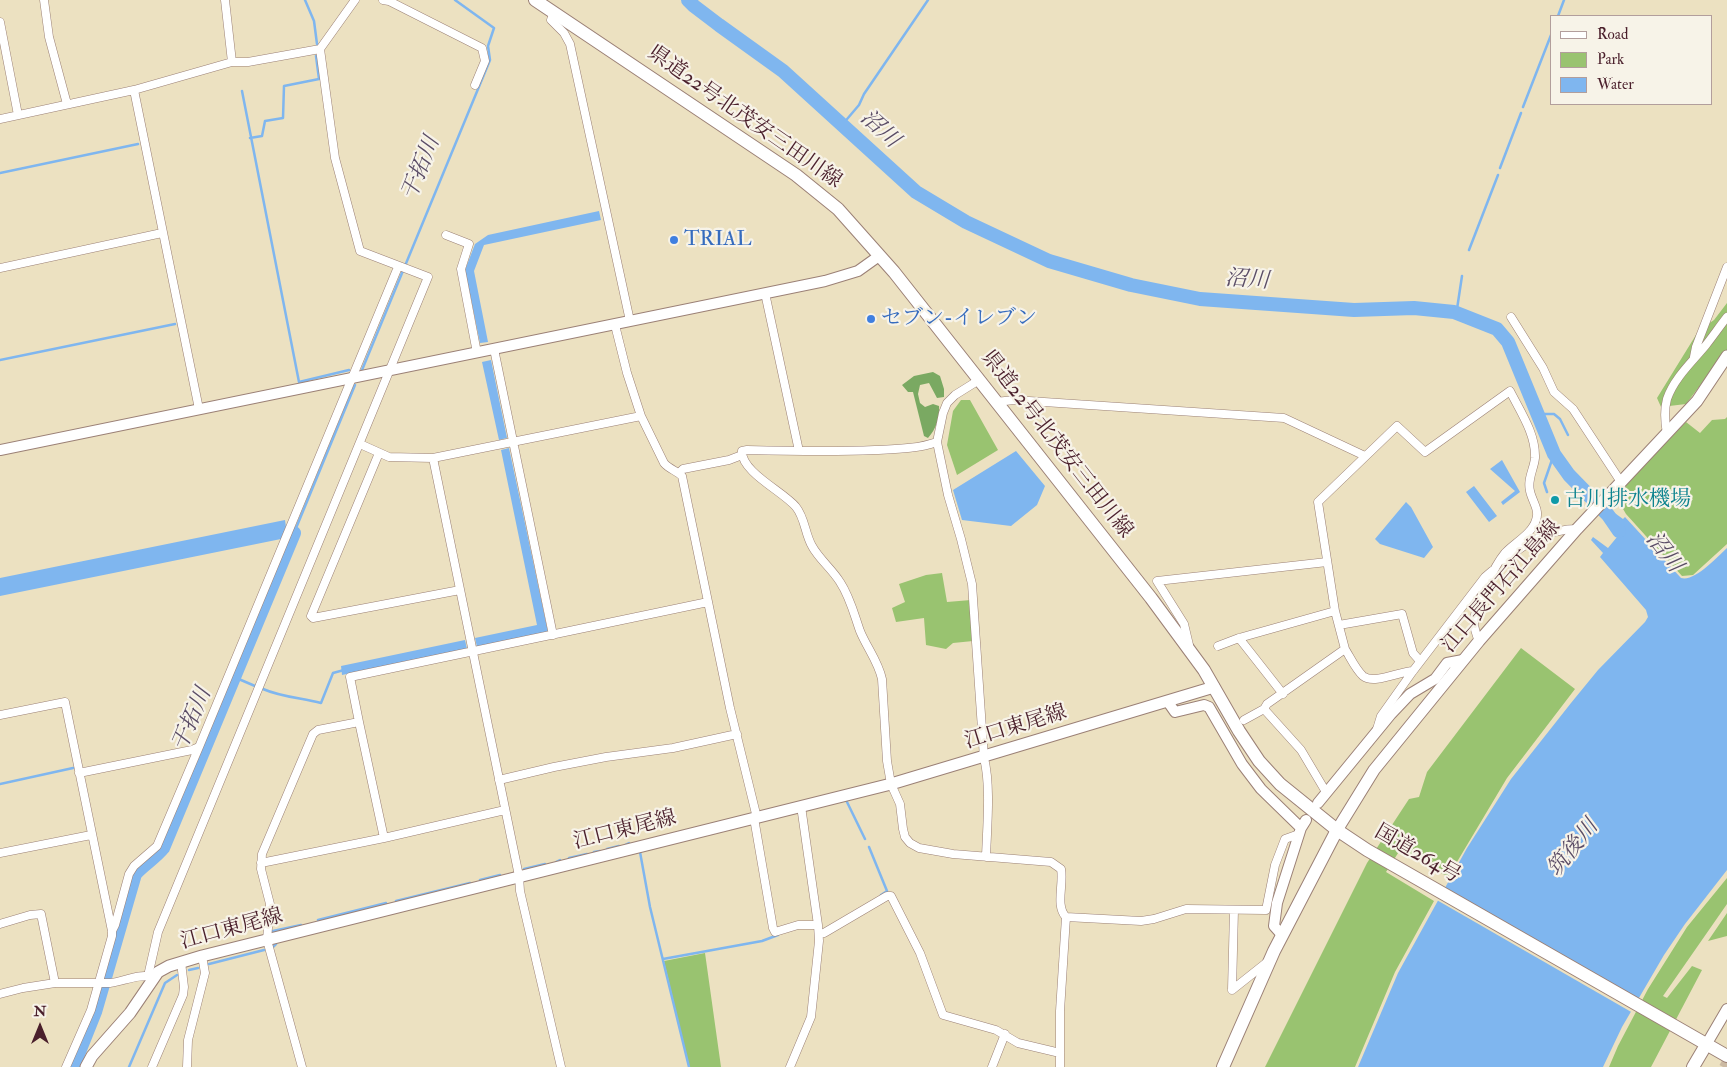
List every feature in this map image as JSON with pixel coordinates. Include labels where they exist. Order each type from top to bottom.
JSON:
[{"type":"main road","name":"県道22号北茂安三田川線","points":[[536,0],[796,175],[838,209],[894,272],[1151,598],[1191,652],[1259,761],[1280,784],[1337,830]]},
{"type":"main road","name":"江口長門石江島線","points":[[1337,830],[1374,770],[1479,640],[1587,518],[1697,401],[1727,356]]},
{"type":"main road","name":"江口東尾線","points":[[86,1067],[92,1056],[130,1013],[150,977],[169,966],[519,876],[891,784],[984,758],[1214,688]]},
{"type":"main road","name":"国道264号","points":[[1337,830],[1367,850],[1727,1056]]},
{"type":"main road","points":[[1222,1067],[1269,961],[1337,830]]},
{"type":"main road","points":[[1693,1067],[1706,1045]]},
{"type":"street","points":[[44,0],[49,37],[67,104]]},
{"type":"street","points":[[225,0],[232,62]]},
{"type":"street","points":[[0,994],[55,983],[110,983],[150,977],[158,932],[428,278],[360,252],[335,158],[320,50],[355,0]]},
{"type":"street","points":[[383,0],[389,1],[482,48],[485,61],[475,85]]},
{"type":"street","points":[[554,12],[551,20],[564,33],[570,44],[630,322]]},
{"type":"street","points":[[0,22],[18,115]]},
{"type":"street","points":[[0,118],[134,90],[232,62],[248,62],[320,50]]},
{"type":"street","points":[[134,90],[199,409]]},
{"type":"street","points":[[0,268],[162,233]]},
{"type":"street","points":[[446,235],[469,244],[461,269],[478,352]]},
{"type":"street","points":[[0,450],[825,281],[858,271],[879,256]]},
{"type":"street","points":[[1694,357],[1727,267]]},
{"type":"street","points":[[112,931],[129,874],[134,866],[157,846],[352,377],[402,268]]},
{"type":"street","points":[[765,293],[799,451]]},
{"type":"street","points":[[1512,317],[1543,368],[1554,392],[1573,409],[1621,482]]},
{"type":"street","points":[[1667,434],[1667,399],[1672,388],[1694,357],[1727,317]]},
{"type":"street","points":[[615,324],[627,373],[641,416],[664,463],[682,476],[755,818],[773,928],[776,932],[798,925],[819,929],[824,933],[887,896],[891,896],[920,953],[943,1015],[1005,1034],[1018,1043],[1060,1053]]},
{"type":"street","points":[[494,349],[554,635]]},
{"type":"street","points":[[979,380],[955,394],[947,403],[937,442],[948,494],[972,584],[986,767],[988,816],[986,857]]},
{"type":"street","points":[[1413,671],[1369,678],[1363,676],[1345,649],[1335,611],[1326,562],[1318,502],[1397,426],[1425,452],[1510,391],[1532,437],[1535,448],[1535,460],[1529,483],[1530,492],[1537,510],[1537,520],[1533,527],[1504,554],[1495,569],[1476,612],[1474,631],[1479,640]]},
{"type":"street","points":[[996,402],[1014,400],[1284,418],[1365,456]]},
{"type":"street","points":[[360,444],[388,458],[433,458],[641,416]]},
{"type":"street","points":[[679,473],[683,468],[729,460],[742,455],[742,451],[746,450],[895,450],[927,446],[937,442]]},
{"type":"street","points":[[379,453],[311,616],[312,618],[460,590]]},
{"type":"street","points":[[742,455],[752,470],[796,506],[813,548],[840,581],[851,601],[860,632],[880,666],[887,761],[891,784],[900,804],[905,837],[910,843],[919,848],[953,854],[1051,862],[1061,870],[1061,907],[1066,917],[1060,1011],[1060,1067]]},
{"type":"street","points":[[433,458],[519,876],[520,891],[561,1067]]},
{"type":"street","points":[[1376,734],[1381,716],[1420,661],[1485,578],[1512,554],[1545,534],[1564,529],[1577,529]]},
{"type":"street","points":[[1191,652],[1184,624],[1157,581],[1326,562]]},
{"type":"street","points":[[384,838],[350,677],[708,602]]},
{"type":"street","points":[[1218,646],[1239,638],[1335,611]]},
{"type":"street","points":[[1339,625],[1402,614],[1413,653],[1420,661]]},
{"type":"street","points":[[1239,638],[1283,694]]},
{"type":"street","points":[[1244,720],[1264,709],[1267,704],[1345,649]]},
{"type":"street","points":[[1318,803],[1410,694],[1435,679],[1448,663],[1463,660]]},
{"type":"street","points":[[0,715],[65,702],[112,931],[91,1010],[66,1067]]},
{"type":"street","points":[[1168,702],[1175,712],[1206,706],[1226,729],[1242,764],[1261,790],[1302,827]]},
{"type":"street","points":[[1264,709],[1301,750],[1326,792]]},
{"type":"street","points":[[302,1067],[267,940],[270,904],[261,863],[262,854],[313,734],[318,730],[360,722]]},
{"type":"street","points":[[499,780],[562,765],[673,748],[737,734]]},
{"type":"street","points":[[79,773],[199,747]]},
{"type":"street","points":[[790,1067],[811,1017],[819,929],[801,806]]},
{"type":"street","points":[[261,863],[384,838],[505,810]]},
{"type":"street","points":[[1066,917],[1141,921],[1186,909],[1266,910],[1275,865],[1285,839],[1302,827]]},
{"type":"street","points":[[1282,935],[1274,926],[1277,903],[1302,827]]},
{"type":"street","points":[[0,853],[91,835]]},
{"type":"street","points":[[1234,910],[1232,990],[1269,961]]},
{"type":"street","points":[[0,924],[30,915],[41,914],[55,983]]},
{"type":"street","points":[[188,1067],[188,1040],[205,973],[202,956]]},
{"type":"street","points":[[152,1067],[183,995],[181,962]]},
{"type":"street","points":[[1706,1045],[1727,1009]]},
{"type":"street","points":[[992,1067],[1005,1034]]},
{"type":"green space","points":[[1727,303],[1727,350],[1686,404],[1661,407],[1657,398],[1699,330],[1714,320]]},
{"type":"green space","points":[[933,372],[940,376],[944,397],[937,398],[929,383],[920,385],[918,394],[920,403],[925,407],[933,404],[939,406],[937,423],[928,438],[924,436],[913,392],[908,392],[902,385],[914,376]]},
{"type":"green space","points":[[961,400],[970,400],[998,450],[957,475],[947,445],[953,411]]},
{"type":"green space","points":[[1727,417],[1727,544],[1693,575],[1682,576],[1626,514],[1615,495],[1686,422],[1700,433],[1712,420],[1725,419]]},
{"type":"green space","points":[[942,573],[947,602],[971,600],[973,641],[953,643],[946,649],[926,645],[924,618],[896,622],[892,608],[905,602],[899,584],[926,575]]},
{"type":"green space","points":[[1521,648],[1575,689],[1507,778],[1448,877],[1400,850],[1386,872],[1434,901],[1395,972],[1355,1067],[1265,1067],[1367,863],[1409,799],[1419,797],[1427,772]]},
{"type":"green space","points":[[1727,878],[1727,904],[1663,996],[1667,998],[1692,966],[1702,970],[1651,1067],[1609,1067],[1648,989],[1687,927]]},
{"type":"green space","points":[[1727,913],[1727,936],[1708,941]]},
{"type":"green space","points":[[705,953],[721,1067],[689,1067],[664,961]]},
{"type":"water","points":[[599,211],[601,220],[484,245],[474,271],[488,342],[480,343],[465,270],[475,244],[488,235]]},
{"type":"water","points":[[491,360],[507,438],[499,440],[482,362]]},
{"type":"water","points":[[509,448],[548,632],[477,647],[475,638],[537,625],[501,450]]},
{"type":"water","points":[[1016,451],[1045,486],[1037,505],[1011,526],[962,520],[953,490]]},
{"type":"water","points":[[1502,460],[1520,492],[1503,505],[1501,502],[1515,491],[1490,469]]},
{"type":"water","points":[[1474,486],[1497,516],[1489,522],[1466,492]]},
{"type":"water","points":[[1406,502],[1411,507],[1433,547],[1424,558],[1380,544],[1375,539]]},
{"type":"water","name":"筑後川","points":[[1612,511],[1623,519],[1625,517],[1681,578],[1687,578],[1699,573],[1727,548],[1727,870],[1685,924],[1664,955],[1622,1027],[1603,1067],[1358,1067],[1398,973],[1467,848],[1511,779],[1598,670],[1648,617],[1646,610],[1600,557],[1603,553],[1591,540],[1593,537],[1608,548],[1617,537],[1611,531],[1610,524],[1605,519]]},
{"type":"water","points":[[285,520],[286,527],[281,539],[0,596],[0,578]]},
{"type":"water","points":[[465,640],[467,649],[342,675],[341,666]]},
{"type":"pier","points":[[1442,888],[1639,1002],[1633,1013],[1435,899]]},
{"type":"waterway","points":[[305,0],[314,21],[317,44]]},
{"type":"waterway","name":"干拓川","points":[[362,370],[490,60],[488,46],[494,28],[455,0]]},
{"type":"waterway","name":"沼川","points":[[688,0],[783,71],[916,192],[966,222],[1049,261],[1131,285],[1200,299],[1354,310],[1414,308],[1454,312],[1497,329],[1508,342],[1554,454],[1569,475],[1608,515],[1619,531]]},
{"type":"waterway","points":[[842,125],[859,105],[864,94],[928,0]]},
{"type":"waterway","points":[[1558,15],[1564,0]]},
{"type":"waterway","points":[[1523,107],[1550,38]]},
{"type":"waterway","points":[[250,138],[262,136],[265,121],[283,118],[284,86],[319,79],[316,56]]},
{"type":"waterway","points":[[242,91],[299,382],[349,370]]},
{"type":"waterway","points":[[1500,168],[1521,113]]},
{"type":"waterway","points":[[0,173],[138,144]]},
{"type":"waterway","points":[[1469,250],[1498,175]]},
{"type":"waterway","points":[[1454,312],[1457,309],[1462,276]]},
{"type":"waterway","points":[[0,360],[175,324]]},
{"type":"waterway","name":"干拓川","points":[[294,533],[355,385]]},
{"type":"waterway","points":[[1539,414],[1554,414],[1560,419],[1568,435]]},
{"type":"waterway","points":[[1547,492],[1544,483],[1554,454]]},
{"type":"waterway","name":"干拓川","points":[[73,1067],[95,1012],[135,874],[163,848],[294,533]]},
{"type":"waterway","points":[[263,689],[284,696],[321,703],[333,673],[344,670]]},
{"type":"waterway","points":[[234,677],[255,686]]},
{"type":"waterway","points":[[0,784],[73,768]]},
{"type":"waterway","points":[[847,802],[865,839]]},
{"type":"waterway","points":[[625,845],[629,843]]},
{"type":"waterway","points":[[607,849],[619,846]]},
{"type":"waterway","points":[[869,847],[887,891],[881,895]]},
{"type":"waterway","points":[[594,852],[600,851]]},
{"type":"waterway","points":[[640,852],[650,907],[689,1067]]},
{"type":"waterway","points":[[569,858],[587,854]]},
{"type":"waterway","points":[[556,862],[560,860]]},
{"type":"waterway","points":[[524,869],[545,864]]},
{"type":"waterway","points":[[480,880],[500,875]]},
{"type":"waterway","points":[[396,901],[470,883]]},
{"type":"waterway","points":[[318,920],[386,903]]},
{"type":"waterway","points":[[273,931],[301,925]]},
{"type":"waterway","points":[[663,959],[762,941],[778,935]]},
{"type":"waterway","points":[[273,947],[276,944]]},
{"type":"waterway","points":[[209,964],[264,950]]},
{"type":"waterway","points":[[189,970],[198,968]]},
{"type":"waterway","points":[[129,1067],[165,983],[177,975]]},
{"type":"tunnel","points":[[1723,1067],[1727,1060]]},
{"type":"place","name":"TRIAL","points":[[674,240]]},
{"type":"place","name":"セブン-イレブン","points":[[871,319]]},
{"type":"place","name":"古川排水機場","points":[[1555,500]]}]
